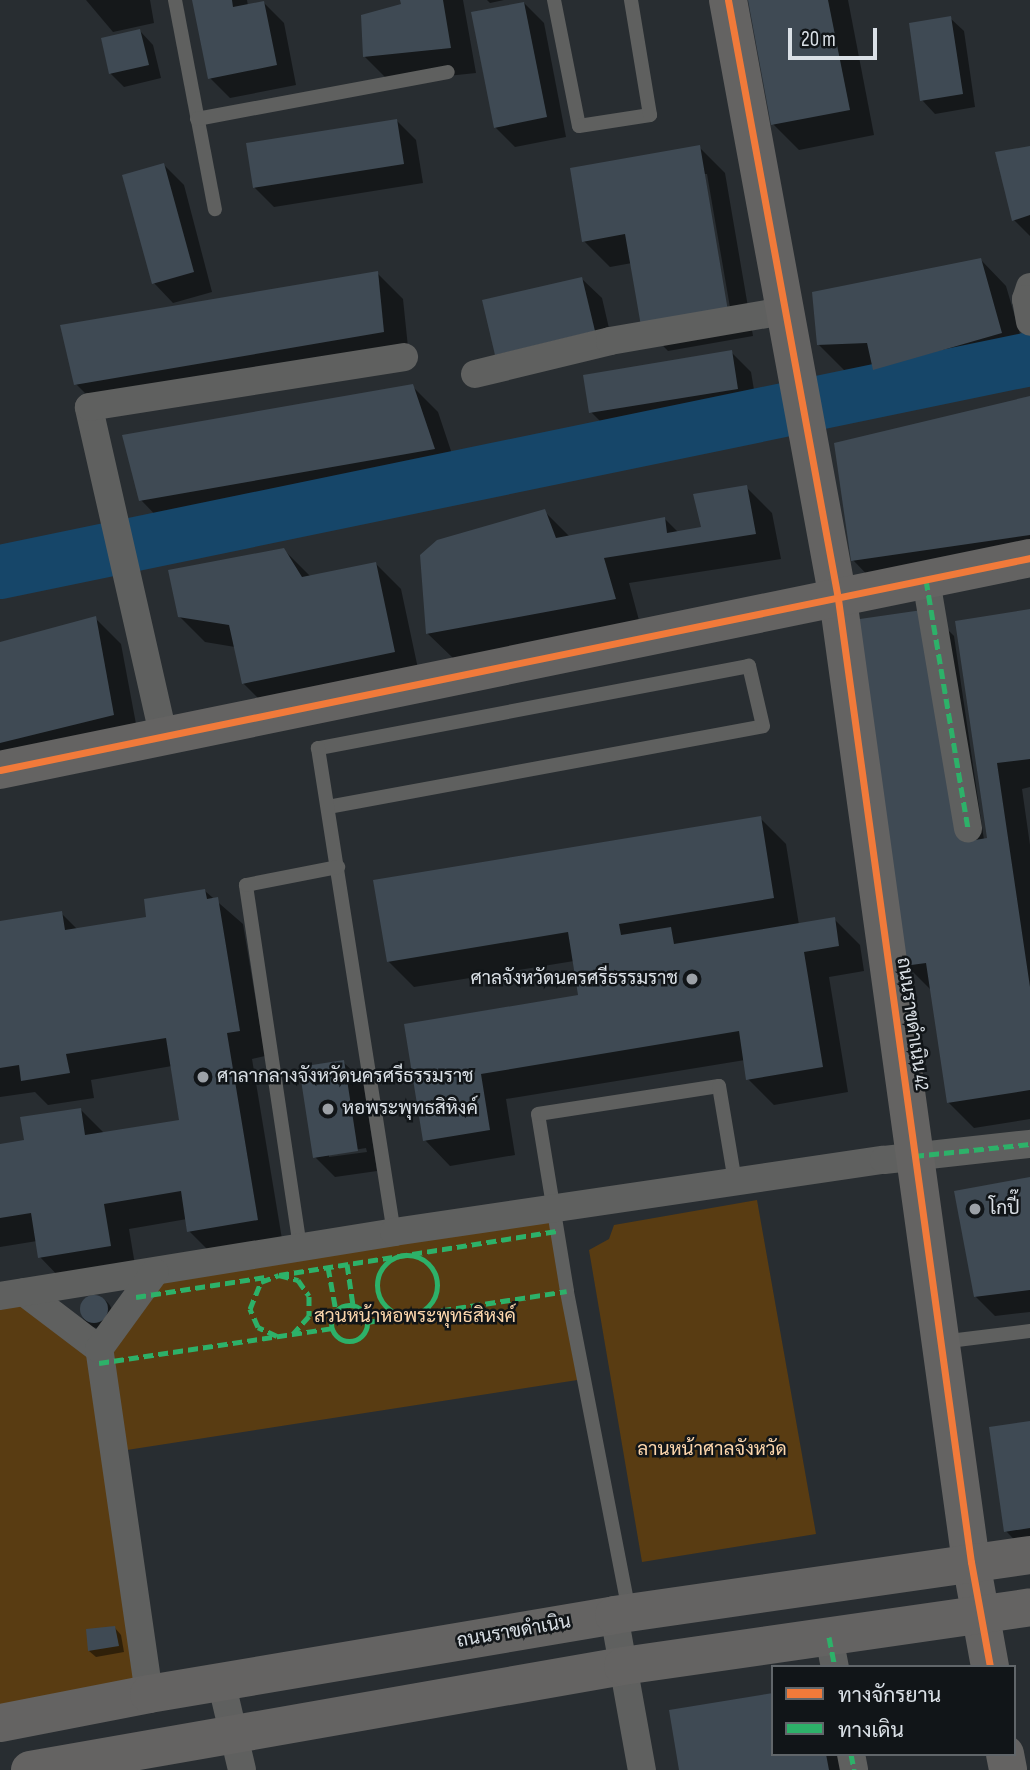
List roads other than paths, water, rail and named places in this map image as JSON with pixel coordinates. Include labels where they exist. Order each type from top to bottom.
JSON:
[{"type":"street","name":"ถนนราขดำเนิน 42","points":[[728,0],[838,599],[971,1562],[990,1665]]},
{"type":"street","points":[[475,374],[610,341],[787,327]]},
{"type":"street","points":[[163,734],[89,407],[404,357]]},
{"type":"street","points":[[0,770],[163,734],[1030,558]]},
{"type":"street","points":[[926,580],[968,828]]},
{"type":"street","points":[[12,1294],[394,1232],[914,1156],[1030,1144]]},
{"type":"street","points":[[149,1693],[99,1349],[155,1272]]},
{"type":"street","points":[[12,1294],[99,1349]]},
{"type":"street","name":"ถนนราขดำเนิน","points":[[0,1723],[149,1693],[622,1614],[1030,1555]]},
{"type":"street","points":[[30,1770],[238,1752],[623,1666],[832,1652],[980,1615],[1030,1607]]},
{"type":"street","points":[[622,1614],[623,1666],[642,1770]]},
{"type":"street","points":[[221,1681],[238,1752]]},
{"type":"lane","points":[[175,0],[215,209]]},
{"type":"lane","points":[[554,0],[579,126],[650,115],[631,0]]},
{"type":"lane","points":[[197,119],[448,72]]},
{"type":"lane","points":[[328,807],[763,726],[749,666],[318,748],[394,1232]]},
{"type":"lane","points":[[300,1247],[246,885],[338,867]]},
{"type":"lane","points":[[622,1614],[538,1114],[719,1086],[735,1182]]},
{"type":"lane","points":[[940,1342],[1030,1331]]},
{"type":"waterway","points":[[0,572],[1030,359]]},
{"type":"place","name":"ศาลจังหวัดนครศรีธรรมราช","points":[[692,979]]},
{"type":"place","name":"ศาลากลางจังหวัดนครศรีธรรมราช","points":[[203,1077]]},
{"type":"place","name":"หอพระพุทธสิหิงค์","points":[[328,1109]]},
{"type":"place","name":"โกปี๊","points":[[975,1209]]},
{"type":"park label","name":"สวนหน้าหอพระพุทธสิหงค์","points":[[415,1317]]},
{"type":"park label","name":"ลานหน้าศาลจังหวัด","points":[[712,1450]]}]
